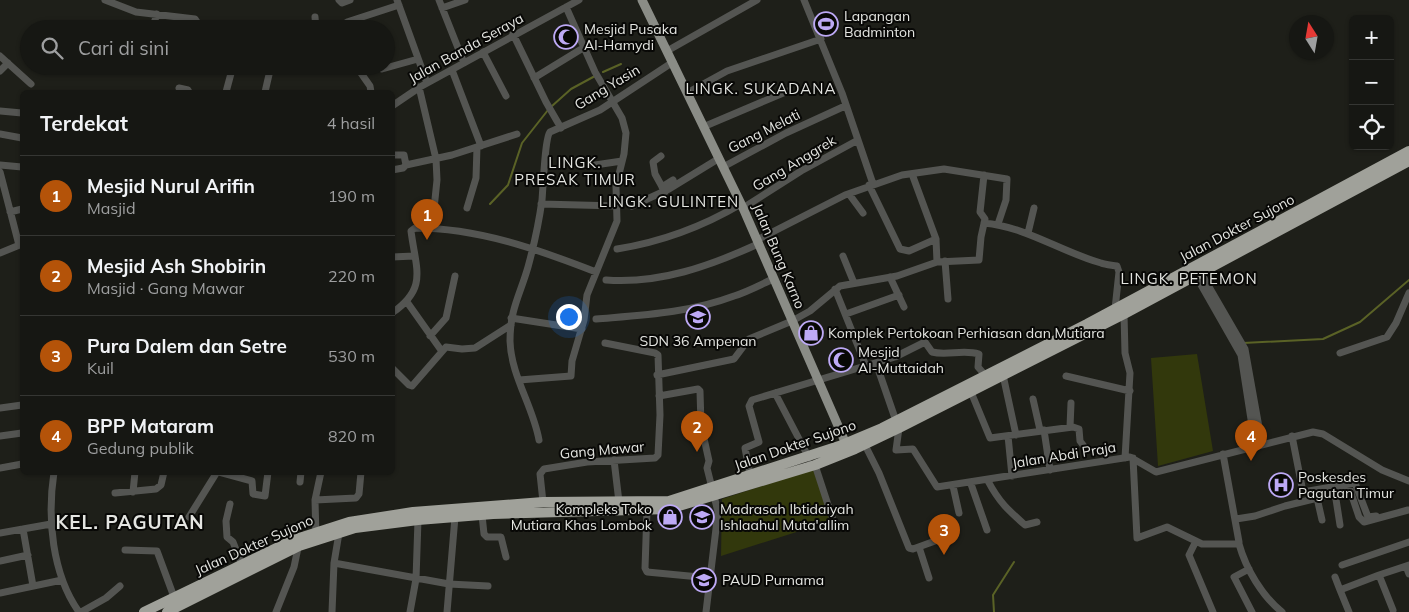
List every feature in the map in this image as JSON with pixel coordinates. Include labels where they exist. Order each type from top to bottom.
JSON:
[{"type":"highway","name":"Jalan Dokter Sujono","points":[[144,612],[242,565],[316,535],[379,516],[493,510],[543,502],[669,501],[713,492],[750,475],[812,461],[850,447],[897,425],[948,398],[985,375],[1119,312],[1409,152]]},
{"type":"highway","points":[[1183,277],[1198,274],[1409,161]]},
{"type":"highway","points":[[948,398],[971,392],[1119,312]]},
{"type":"highway","points":[[316,535],[339,533],[363,526],[482,515],[493,510],[669,509],[713,492],[812,461]]},
{"type":"highway","points":[[167,612],[299,542]]},
{"type":"main road","name":"Jalan Bung Karno","points":[[642,0],[742,206],[817,381],[850,447]]},
{"type":"street","points":[[105,0],[131,11],[196,20]]},
{"type":"street","points":[[439,0],[464,63]]},
{"type":"street","points":[[442,8],[465,0]]},
{"type":"street","name":"Jalan Banda Seraya","points":[[395,104],[419,87],[513,34],[579,0]]},
{"type":"street","points":[[667,51],[757,0]]},
{"type":"street","points":[[804,0],[821,39],[858,140],[871,184],[898,248],[909,251],[936,239]]},
{"type":"street","points":[[352,20],[398,2],[427,83]]},
{"type":"street","points":[[519,380],[570,377],[572,361],[582,329],[587,295],[615,227],[618,206],[616,186],[622,161],[625,129],[583,48],[566,7]]},
{"type":"street","points":[[155,20],[157,14]]},
{"type":"street","points":[[513,34],[561,128]]},
{"type":"street","points":[[687,93],[727,71],[821,39]]},
{"type":"street","points":[[534,78],[583,48]]},
{"type":"street","points":[[483,52],[506,96]]},
{"type":"street","points":[[0,56],[20,74]]},
{"type":"street","points":[[395,65],[418,59]]},
{"type":"street","name":"Gang Yasin","points":[[541,204],[547,156],[546,137],[553,131],[612,102],[673,62]]},
{"type":"street","points":[[0,71],[8,63]]},
{"type":"street","points":[[452,70],[479,147],[477,175],[467,208]]},
{"type":"street","points":[[21,75],[31,84]]},
{"type":"street","points":[[226,90],[230,75]]},
{"type":"street","points":[[265,90],[269,75]]},
{"type":"street","points":[[362,75],[371,90]]},
{"type":"street","points":[[419,87],[436,159],[437,180],[432,228]]},
{"type":"street","points":[[179,88],[188,90]]},
{"type":"street","points":[[703,127],[788,92]]},
{"type":"street","name":"Gang Melati","points":[[663,189],[845,106]]},
{"type":"street","points":[[0,110],[20,113]]},
{"type":"street","points":[[0,134],[20,138]]},
{"type":"street","points":[[395,169],[479,147],[517,134]]},
{"type":"street","name":"Gang Anggrek","points":[[617,249],[665,238],[696,227],[742,206],[858,140]]},
{"type":"street","points":[[395,155],[404,155],[406,165]]},
{"type":"street","points":[[661,156],[653,162],[655,174],[663,189]]},
{"type":"street","points":[[595,165],[622,161]]},
{"type":"street","points":[[0,165],[20,166]]},
{"type":"street","points":[[606,280],[641,280],[673,274],[722,260],[851,197],[871,184],[912,174],[944,169],[1008,178],[1009,182],[998,224]]},
{"type":"street","points":[[0,172],[20,242]]},
{"type":"street","points":[[912,174],[936,239],[948,300]]},
{"type":"street","points":[[658,375],[728,362],[734,359],[749,339],[792,321],[822,303],[835,289],[854,283],[890,277],[941,261],[972,261],[980,258],[980,236],[985,218],[980,213],[984,175]]},
{"type":"street","points":[[632,206],[663,189],[673,180]]},
{"type":"street","points":[[851,197],[864,213]]},
{"type":"street","points":[[538,440],[536,425],[512,359],[511,321],[532,247],[541,204],[618,206]]},
{"type":"street","points":[[1028,233],[1034,208]]},
{"type":"street","points":[[10,212],[20,210]]},
{"type":"street","points":[[984,223],[998,224],[1028,233],[1102,264],[1117,266],[1119,272],[1119,312],[1130,391],[1125,458]]},
{"type":"street","points":[[395,311],[407,302],[416,287],[411,232],[415,228],[467,231],[532,247],[596,272]]},
{"type":"street","points":[[0,254],[20,245]]},
{"type":"street","points":[[395,258],[414,256]]},
{"type":"street","points":[[844,256],[854,283]]},
{"type":"street","points":[[1198,274],[1240,346],[1258,445]]},
{"type":"street","points":[[430,336],[446,318],[455,276]]},
{"type":"street","points":[[890,277],[904,307]]},
{"type":"street","points":[[596,319],[680,311],[734,296],[773,279]]},
{"type":"street","points":[[835,289],[866,366]]},
{"type":"street","points":[[1340,353],[1387,337],[1409,293]]},
{"type":"street","points":[[846,314],[899,295]]},
{"type":"street","points":[[407,302],[441,350]]},
{"type":"street","points":[[395,371],[409,386],[412,386],[441,350],[450,347],[462,350],[475,348],[511,321],[582,329]]},
{"type":"street","points":[[750,475],[745,448],[759,442],[749,406],[752,400],[876,363],[926,342],[932,352],[955,351],[979,354],[978,367],[985,375]]},
{"type":"street","name":"Gang Mawar","points":[[543,502],[540,474],[543,469],[658,456],[658,356],[655,353],[605,343]]},
{"type":"street","points":[[876,363],[897,425]]},
{"type":"street","points":[[1003,375],[1016,435]]},
{"type":"street","points":[[1066,376],[1130,391]]},
{"type":"street","points":[[659,396],[699,390],[702,425],[718,512],[706,612]]},
{"type":"street","points":[[971,392],[988,436],[992,438],[1070,427],[1079,429],[1080,441],[1086,449]]},
{"type":"street","points":[[775,393],[812,461],[833,520]]},
{"type":"street","points":[[1033,399],[1042,430],[1050,470]]},
{"type":"street","points":[[1070,427],[1071,403]]},
{"type":"street","points":[[0,408],[20,405]]},
{"type":"street","name":"Jalan Abdi Praja","points":[[897,425],[896,450],[913,449],[934,486],[971,484],[1125,458],[1133,458],[1148,470],[1156,472],[1313,432],[1323,434],[1382,470],[1409,481]]},
{"type":"street","points":[[0,436],[20,432]]},
{"type":"street","points":[[1008,436],[1012,476]]},
{"type":"street","points":[[1292,436],[1303,492],[1355,483],[1369,518],[1408,509]]},
{"type":"street","points":[[850,447],[880,473],[909,548],[919,547],[946,537]]},
{"type":"street","points":[[1223,454],[1240,548],[1249,569],[1271,602],[1282,612]]},
{"type":"street","points":[[1133,458],[1137,538],[1167,527],[1194,544],[1240,548]]},
{"type":"street","points":[[614,460],[619,502]]},
{"type":"street","points":[[0,468],[20,464]]},
{"type":"street","points":[[54,475],[51,524],[62,580],[67,595],[80,612],[106,598],[120,586]]},
{"type":"street","points":[[133,492],[135,475]]},
{"type":"street","points":[[115,493],[159,487],[163,475]]},
{"type":"street","points":[[189,517],[216,475]]},
{"type":"street","points":[[230,475],[251,480],[254,484],[254,494],[266,496],[268,475]]},
{"type":"street","points":[[300,482],[301,475]]},
{"type":"street","points":[[316,535],[315,500],[320,475]]},
{"type":"street","points":[[315,500],[356,498],[359,493],[361,475]]},
{"type":"street","points":[[988,481],[1002,505],[1009,512],[1025,525],[1038,522]]},
{"type":"street","points":[[971,484],[986,530]]},
{"type":"street","points":[[953,486],[960,513]]},
{"type":"street","points":[[1236,519],[1255,516],[1335,493],[1352,491],[1359,518],[1364,522],[1408,509]]},
{"type":"street","points":[[1335,493],[1340,525]]},
{"type":"street","points":[[1317,498],[1322,520]]},
{"type":"street","points":[[230,504],[226,520],[226,532],[227,537],[233,542],[242,565]]},
{"type":"street","points":[[647,510],[646,571],[710,578]]},
{"type":"street","points":[[482,515],[484,534],[487,537],[501,537],[506,557]]},
{"type":"street","points":[[447,612],[455,517]]},
{"type":"street","points":[[410,612],[416,579],[418,520]]},
{"type":"street","points":[[0,533],[51,524]]},
{"type":"street","points":[[23,529],[33,586]]},
{"type":"street","points":[[332,612],[334,563],[339,533]]},
{"type":"street","points":[[276,612],[294,567],[299,542]]},
{"type":"street","points":[[1342,565],[1409,542]]},
{"type":"street","points":[[1194,544],[1189,555],[1214,612]]},
{"type":"street","points":[[919,547],[929,578]]},
{"type":"street","points":[[125,550],[157,551],[164,563],[174,597]]},
{"type":"street","points":[[0,561],[28,556]]},
{"type":"street","points":[[334,563],[416,579],[450,584],[488,586]]},
{"type":"street","points":[[1340,590],[1407,565],[1409,574]]},
{"type":"street","points":[[1249,569],[1234,577],[1252,612]]},
{"type":"street","points":[[1379,575],[1393,610]]},
{"type":"street","points":[[1334,577],[1349,612]]},
{"type":"street","points":[[0,593],[62,580]]},
{"type":"green space","points":[[1197,354],[1213,451],[1158,466],[1151,358]]},
{"type":"green space","points":[[814,469],[831,521],[721,556],[722,499]]},
{"type":"waterway","points":[[603,72],[621,64]]},
{"type":"waterway","points":[[552,106],[571,89],[595,76]]},
{"type":"waterway","points":[[490,204],[508,185],[522,143],[548,110]]},
{"type":"waterway","points":[[1243,343],[1323,339],[1360,322],[1409,280]]},
{"type":"waterway","points":[[994,612],[993,595],[1014,562]]},
{"type":"place","name":"Lapangan Badminton","points":[[826,24]]},
{"type":"place","name":"Mesjid Pusaka Al-Hamydi","points":[[566,37]]},
{"type":"place","name":"Mesjid Nurul Arifin","points":[[427,240]]},
{"type":"place","name":"SDN 36 Ampenan","points":[[698,317]]},
{"type":"place","name":"Komplek Pertokoan Perhiasan dan Mutiara","points":[[811,333]]},
{"type":"place","name":"Mesjid Al-Muttaidah","points":[[841,360]]},
{"type":"place","name":"Mesjid Ash Shobirin","points":[[697,452]]},
{"type":"place","name":"BPP Mataram","points":[[1251,461]]},
{"type":"place","name":"Poskesdes Pagutan Timur","points":[[1281,485]]},
{"type":"place","name":"Kompleks Toko Mutiara Khas Lombok","points":[[670,517]]},
{"type":"place","name":"Madrasah Ibtidaiyah Ishlaahul Muta'allim","points":[[702,517]]},
{"type":"place","name":"Pura Dalem dan Setre","points":[[944,555]]},
{"type":"place","name":"PAUD Purnama","points":[[704,580]]},
{"type":"district","name":"LINGK. SUKADANA","points":[[761,89]]},
{"type":"district","name":"LINGK. PRESAK TIMUR","points":[[575,172]]},
{"type":"district","name":"LINGK. GULINTEN","points":[[669,202]]},
{"type":"district","name":"LINGK. PETEMON","points":[[1189,279]]},
{"type":"district","name":"KEL. PAGUTAN","points":[[130,522]]}]
